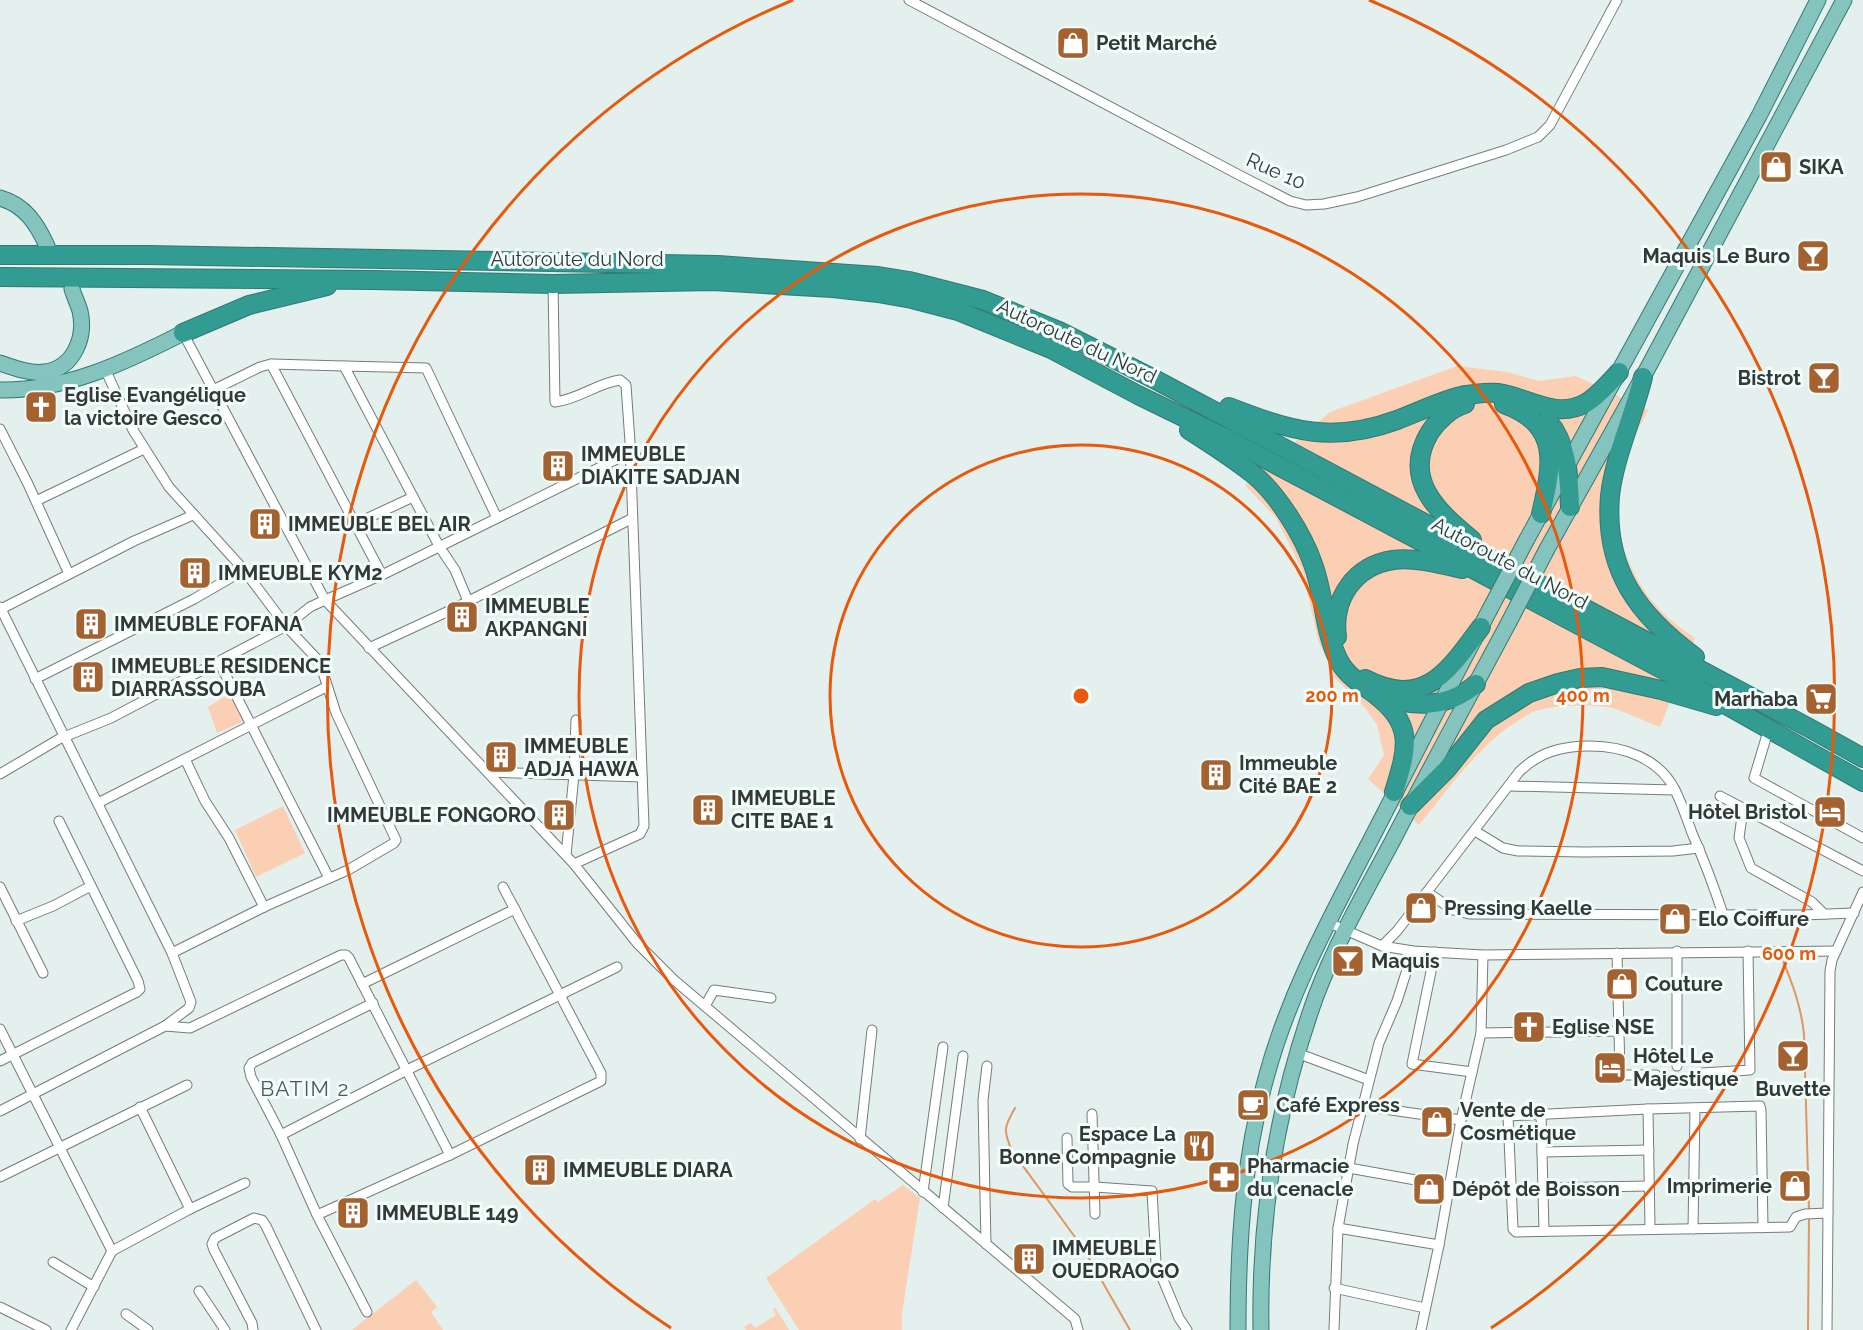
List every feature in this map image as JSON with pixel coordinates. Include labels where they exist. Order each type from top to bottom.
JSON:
[{"type":"highway","name":"Autoroute du Nord","points":[[0,255],[706,264],[878,276],[909,281],[983,300],[1059,331],[1154,379],[1863,758]]},
{"type":"highway","name":"Autoroute du Nord","points":[[0,278],[374,280],[553,284],[713,281],[833,288],[912,299],[958,311],[1052,349],[1390,523],[1740,712],[1863,782]]},
{"type":"highway","points":[[183,333],[249,305],[345,282],[374,280]]},
{"type":"highway","points":[[1154,379],[1271,424],[1321,434],[1360,432],[1462,396],[1497,393],[1549,409],[1578,407],[1588,402],[1618,372]]},
{"type":"highway","points":[[1643,377],[1617,464],[1610,496],[1611,534],[1621,573],[1633,598],[1666,635],[1763,704]]},
{"type":"highway","points":[[1138,395],[1255,475],[1275,497],[1313,564],[1331,643],[1341,664],[1357,682],[1377,696],[1398,718],[1406,740],[1394,792]]},
{"type":"highway","points":[[1504,565],[1446,518],[1426,492],[1421,481],[1420,459],[1427,437],[1440,419],[1461,405],[1488,400],[1516,408],[1535,424],[1547,441],[1550,457],[1549,478],[1540,514]]},
{"type":"highway","points":[[1526,402],[1552,425],[1563,448],[1570,507]]},
{"type":"highway","points":[[1481,574],[1425,562],[1404,560],[1380,563],[1370,567],[1344,592],[1339,604],[1336,627],[1342,652],[1363,678],[1384,688],[1416,689],[1445,674],[1485,619]]},
{"type":"highway","points":[[1410,806],[1447,769],[1486,720],[1529,693],[1558,683],[1580,678],[1602,677],[1661,690],[1740,712]]},
{"type":"highway","points":[[1377,696],[1410,704],[1442,703],[1461,695],[1476,684]]},
{"type":"main road","points":[[1238,1330],[1238,1277],[1243,1207],[1253,1136],[1266,1077],[1296,991],[1327,922],[1540,514],[1759,116],[1818,0]]},
{"type":"main road","points":[[1261,1330],[1260,1283],[1265,1214],[1274,1148],[1297,1053],[1328,965],[1547,549],[1643,377],[1844,0]]},
{"type":"main road","points":[[0,198],[22,209],[30,216],[47,246]]},
{"type":"main road","points":[[0,363],[18,369],[45,372],[57,369],[67,362],[78,347],[82,332],[80,312],[72,289]]},
{"type":"main road","points":[[0,390],[38,388],[74,380],[143,353],[183,333]]},
{"type":"street","name":"Rue 10","points":[[909,0],[1241,176],[1290,201],[1306,205],[1324,204],[1357,197],[1506,150],[1538,137],[1550,125],[1617,0]]},
{"type":"street","points":[[553,284],[555,402],[571,400],[610,382],[620,381],[626,385],[642,777],[643,831],[574,864]]},
{"type":"street","points":[[183,333],[325,600],[566,855],[637,943],[674,980],[1075,1319],[1078,1330]]},
{"type":"street","points":[[213,390],[251,370],[271,364],[426,368],[497,518]]},
{"type":"street","points":[[271,364],[382,575]]},
{"type":"street","points":[[344,366],[439,546],[454,570],[468,601]]},
{"type":"street","points":[[105,369],[121,407],[144,449],[169,487],[244,570],[286,626],[317,659],[336,713],[396,840],[359,864],[264,907],[172,953]]},
{"type":"street","points":[[0,429],[69,574]]},
{"type":"street","points":[[36,501],[144,449]]},
{"type":"street","points":[[0,774],[58,739],[111,718],[286,626],[310,607],[382,575],[629,453]]},
{"type":"street","points":[[355,524],[413,497]]},
{"type":"street","points":[[0,1111],[165,1026],[189,1008],[191,1002],[172,953],[1,608],[165,526],[193,515]]},
{"type":"street","points":[[369,648],[632,519]]},
{"type":"street","points":[[35,679],[194,599],[244,570]]},
{"type":"street","points":[[219,662],[329,878]]},
{"type":"street","points":[[98,803],[326,687]]},
{"type":"street","points":[[566,855],[574,775],[576,720]]},
{"type":"street","points":[[1769,728],[1755,778],[1863,838]]},
{"type":"street","points":[[1382,946],[1398,931],[1529,762],[1559,748],[1608,747],[1634,753],[1658,768],[1675,790],[1723,914]]},
{"type":"street","points":[[185,759],[205,801],[229,838],[264,907]]},
{"type":"street","points":[[488,772],[642,777]]},
{"type":"street","points":[[1509,786],[1675,790]]},
{"type":"street","points":[[1720,796],[1863,871]]},
{"type":"street","points":[[1743,809],[1738,834],[1751,868],[1812,902],[1824,914]]},
{"type":"street","points":[[0,1061],[137,992],[140,988],[59,821]]},
{"type":"street","points":[[1475,831],[1503,848],[1518,851],[1606,852],[1699,848]]},
{"type":"street","points":[[16,921],[53,906],[91,886]]},
{"type":"street","points":[[0,887],[43,973]]},
{"type":"street","points":[[317,1215],[450,1155],[601,1081],[601,1073],[503,887]]},
{"type":"street","points":[[1427,892],[1453,910],[1469,914],[1854,913]]},
{"type":"street","points":[[1827,1330],[1829,979],[1836,951],[1863,892]]},
{"type":"street","points":[[362,984],[515,909]]},
{"type":"street","points":[[1327,922],[1382,946],[1413,951],[1483,955],[1677,951],[1836,951]]},
{"type":"street","points":[[1334,1330],[1338,1228],[1349,1168],[1379,1043],[1397,1001],[1413,951]]},
{"type":"street","points":[[1677,951],[1677,1066]]},
{"type":"street","points":[[1702,1073],[1750,1070],[1748,951]]},
{"type":"street","points":[[1435,952],[1412,1064],[1472,1072]]},
{"type":"street","points":[[1617,953],[1620,1073],[1622,1075],[1656,1075]]},
{"type":"street","points":[[165,1026],[190,1028],[341,955],[346,955],[373,1003],[450,1155]]},
{"type":"street","points":[[1421,1330],[1461,1120],[1481,1033],[1483,955]]},
{"type":"street","points":[[281,1135],[617,967]]},
{"type":"street","points":[[705,1006],[714,990],[771,998]]},
{"type":"street","points":[[1296,991],[1316,997]]},
{"type":"street","points":[[367,1312],[317,1215],[249,1071],[252,1063],[373,1003]]},
{"type":"street","points":[[0,1029],[112,1251]]},
{"type":"street","points":[[860,1139],[872,1030]]},
{"type":"street","points":[[1481,1033],[1620,1031]]},
{"type":"street","points":[[923,1192],[943,1047]]},
{"type":"street","points":[[1297,1053],[1369,1080]]},
{"type":"street","points":[[943,1208],[963,1056]]},
{"type":"street","points":[[986,1244],[983,1100],[987,1066]]},
{"type":"street","points":[[0,1177],[187,1086]]},
{"type":"street","points":[[1363,1106],[1461,1120]]},
{"type":"street","points":[[140,1107],[190,1209]]},
{"type":"street","points":[[1693,1229],[1695,1108]]},
{"type":"street","points":[[1763,1228],[1761,1108],[1540,1113],[1510,1115],[1508,1118],[1513,1230],[1520,1232],[1650,1228],[1693,1229],[1763,1228],[1791,1227],[1795,1218],[1809,1214],[1828,1213]]},
{"type":"street","points":[[1648,1109],[1650,1228]]},
{"type":"street","points":[[1540,1113],[1544,1231]]},
{"type":"street","points":[[1092,1114],[1095,1214]]},
{"type":"street","points":[[1067,1138],[1068,1184],[1072,1187],[1152,1191],[1156,1263],[1179,1318],[1187,1330]]},
{"type":"street","points":[[1542,1152],[1649,1150]]},
{"type":"street","points":[[1349,1168],[1449,1186]]},
{"type":"street","points":[[71,1330],[112,1251],[190,1209],[245,1183]]},
{"type":"street","points":[[1543,1188],[1649,1186]]},
{"type":"street","points":[[253,1330],[252,1323],[212,1244],[215,1238],[254,1218],[262,1220],[266,1226],[316,1330]]},
{"type":"street","points":[[1338,1228],[1439,1245]]},
{"type":"street","points":[[53,1262],[93,1287]]},
{"type":"street","points":[[1334,1288],[1425,1308]]},
{"type":"street","points":[[199,1291],[225,1330]]},
{"type":"street","points":[[0,1307],[46,1330]]},
{"type":"street","points":[[126,1314],[148,1330]]},
{"type":"shaded area","points":[[1457,366],[1507,372],[1539,381],[1576,376],[1648,410],[1635,435],[1622,478],[1618,505],[1621,535],[1630,565],[1646,593],[1666,616],[1695,638],[1660,727],[1608,707],[1580,705],[1538,710],[1498,735],[1470,763],[1419,825],[1368,779],[1384,755],[1377,725],[1366,709],[1335,678],[1318,640],[1303,572],[1276,518],[1245,485],[1330,412]]},
{"type":"shaded area","points":[[230,693],[244,721],[217,733],[208,707]]},
{"type":"shaded area","points":[[283,806],[305,853],[256,877],[235,830]]},
{"type":"shaded area","points":[[903,1185],[920,1198],[902,1313],[902,1330],[799,1330],[766,1278],[875,1199],[878,1202]]},
{"type":"shaded area","points":[[416,1280],[437,1307],[431,1312],[443,1330],[352,1330]]},
{"type":"shaded area","points":[[775,1307],[789,1330],[746,1330],[744,1327],[751,1323],[755,1328],[776,1315],[773,1309]]},
{"type":"waterway","points":[[1781,956],[1801,1014],[1804,1034],[1809,1211]]},
{"type":"waterway","points":[[1015,1108],[1006,1129],[1012,1151],[1083,1248],[1130,1330]]},
{"type":"waterway","points":[[1808,1330],[1809,1216]]},
{"type":"place","name":"Petit Marché","points":[[1073,43]]},
{"type":"place","name":"SIKA","points":[[1776,167]]},
{"type":"place","name":"Maquis Le Buro","points":[[1813,256]]},
{"type":"place","name":"Bistrot","points":[[1824,378]]},
{"type":"place","name":"Eglise Evangélique la victoire Gesco","points":[[41,407]]},
{"type":"place","name":"IMMEUBLE DIAKITE SADJAN","points":[[558,466]]},
{"type":"place","name":"IMMEUBLE BEL AIR","points":[[265,524]]},
{"type":"place","name":"IMMEUBLE KYM2","points":[[195,573]]},
{"type":"place","name":"IMMEUBLE AKPANGNI","points":[[462,617]]},
{"type":"place","name":"IMMEUBLE FOFANA","points":[[91,624]]},
{"type":"place","name":"IMMEUBLE RESIDENCE DIARRASSOUBA","points":[[88,677]]},
{"type":"place","name":"Marhaba","points":[[1821,699]]},
{"type":"place","name":"IMMEUBLE ADJA HAWA","points":[[501,757]]},
{"type":"place","name":"Immeuble Cité BAE 2","points":[[1216,775]]},
{"type":"place","name":"IMMEUBLE CITE BAE 1","points":[[708,810]]},
{"type":"place","name":"Hôtel Bristol","points":[[1830,812]]},
{"type":"place","name":"IMMEUBLE FONGORO","points":[[559,815]]},
{"type":"place","name":"Pressing Kaelle","points":[[1421,908]]},
{"type":"place","name":"Elo Coiffure","points":[[1675,919]]},
{"type":"place","name":"Maquis","points":[[1348,961]]},
{"type":"place","name":"Couture","points":[[1622,984]]},
{"type":"place","name":"Eglise NSE","points":[[1529,1027]]},
{"type":"place","name":"Buvette","points":[[1793,1056]]},
{"type":"place","name":"Hôtel Le Majestique","points":[[1610,1068]]},
{"type":"place","name":"Café Express","points":[[1253,1105]]},
{"type":"place","name":"Vente de Cosmétique","points":[[1437,1122]]},
{"type":"place","name":"Espace La Bonne Compagnie","points":[[1199,1146]]},
{"type":"place","name":"IMMEUBLE DIARA","points":[[540,1170]]},
{"type":"place","name":"Pharmacie du cenacle","points":[[1224,1177]]},
{"type":"place","name":"Imprimerie","points":[[1795,1186]]},
{"type":"place","name":"Dépôt de Boisson","points":[[1429,1189]]},
{"type":"place","name":"IMMEUBLE 149","points":[[353,1213]]},
{"type":"place","name":"IMMEUBLE OUEDRAOGO","points":[[1029,1259]]},
{"type":"district","name":"BATIM 2","points":[[305,1089]]}]
